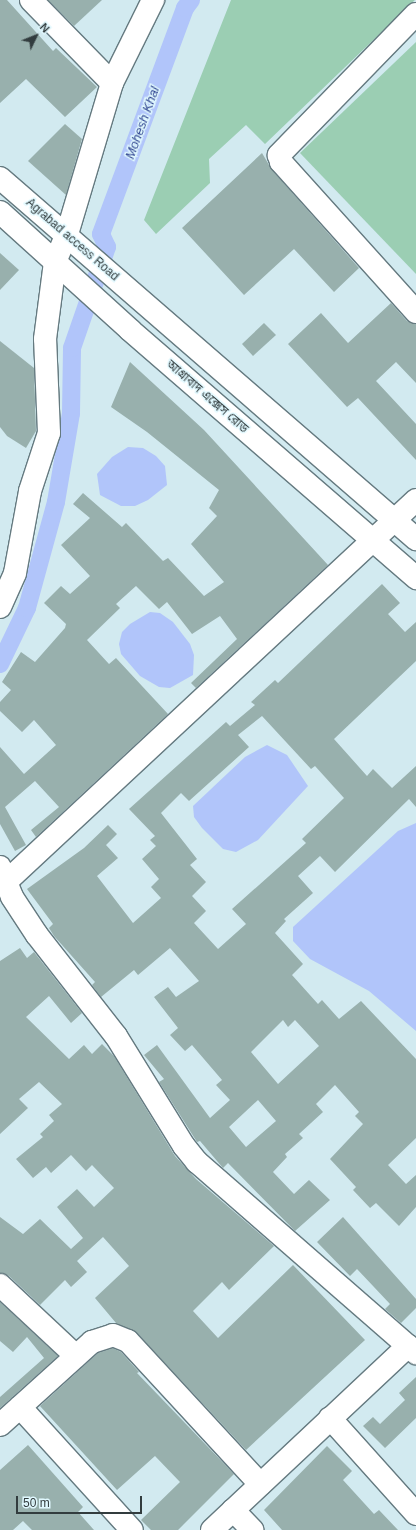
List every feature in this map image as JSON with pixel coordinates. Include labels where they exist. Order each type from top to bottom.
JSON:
[{"type":"street","points":[[31,0],[112,83]]},
{"type":"street","points":[[0,607],[15,573],[30,491],[49,433],[45,339],[59,266],[72,239],[112,83],[153,0]]},
{"type":"street","points":[[416,14],[279,155],[281,162],[416,312]]},
{"type":"street","name":"Agrabad access Road","points":[[0,178],[72,239],[143,304],[394,519]]},
{"type":"street","name":"আগ্রাবাদ এক্সেস রোড","points":[[0,212],[130,330],[373,539],[416,578]]},
{"type":"street","points":[[212,1530],[330,1418],[412,1349],[197,1162],[184,1146],[116,1036],[37,935],[12,897],[3,874],[416,500]]},
{"type":"street","points":[[394,519],[416,539]]},
{"type":"street","points":[[0,1285],[76,1356]]},
{"type":"street","points":[[0,1425],[76,1356],[104,1336],[113,1335],[128,1341],[260,1484]]},
{"type":"street","points":[[20,1407],[132,1530]]},
{"type":"street","points":[[330,1418],[416,1514]]},
{"type":"street","points":[[233,1510],[252,1530]]},
{"type":"green space","points":[[231,0],[415,0],[265,144],[246,125],[209,159],[210,183],[156,234],[144,220]]},
{"type":"green space","points":[[416,42],[416,274],[300,153]]},
{"type":"water","points":[[128,447],[143,448],[156,456],[165,466],[167,485],[148,500],[135,506],[121,506],[100,495],[97,474],[112,457]]},
{"type":"water","points":[[150,612],[160,613],[173,622],[190,644],[194,655],[193,675],[170,688],[159,687],[140,676],[121,654],[119,644],[122,632],[130,624]]},
{"type":"water","points":[[267,745],[287,755],[308,786],[258,840],[236,852],[223,849],[202,828],[194,817],[193,806],[245,757]]},
{"type":"water","points":[[416,823],[416,1031],[369,991],[310,959],[293,941],[293,927],[398,831]]},
{"type":"building","points":[[0,0],[7,0],[53,51],[56,48],[97,87],[65,117],[26,79],[0,103]]},
{"type":"building","points":[[48,0],[102,0],[74,26]]},
{"type":"building","points":[[65,124],[82,139],[66,195],[28,161]]},
{"type":"building","points":[[262,153],[272,170],[359,268],[334,292],[294,249],[244,295],[182,228]]},
{"type":"building","points":[[0,253],[19,270],[0,290]]},
{"type":"building","points":[[391,303],[407,321],[416,324],[416,383],[396,362],[376,381],[416,424],[416,460],[358,398],[347,407],[288,344],[321,313],[348,343]]},
{"type":"building","points":[[264,323],[276,335],[253,356],[242,344]]},
{"type":"building","points":[[0,341],[34,368],[36,431],[26,448],[7,436],[0,427]]},
{"type":"building","points":[[130,362],[204,430],[328,565],[196,688],[191,683],[237,639],[220,616],[192,634],[167,602],[159,609],[136,586],[116,604],[120,608],[87,640],[109,664],[116,658],[168,714],[36,837],[31,830],[59,807],[35,781],[5,807],[26,845],[15,851],[0,824],[0,747],[24,774],[56,745],[34,720],[22,732],[0,711],[0,702],[11,690],[2,682],[21,652],[35,662],[65,628],[66,624],[44,603],[61,586],[70,594],[90,576],[61,545],[90,518],[73,504],[83,493],[122,527],[126,523],[163,561],[168,558],[204,596],[224,582],[191,544],[217,516],[209,508],[219,490],[147,432],[111,407]]},
{"type":"building","points":[[382,584],[400,603],[388,614],[405,632],[416,622],[416,661],[334,739],[367,776],[373,769],[392,788],[416,766],[416,807],[409,799],[335,872],[320,856],[298,876],[313,893],[284,919],[286,921],[275,933],[303,964],[292,975],[318,1004],[322,1000],[339,1019],[361,1001],[416,1059],[416,1138],[388,1165],[406,1184],[416,1175],[416,1207],[399,1226],[376,1203],[370,1208],[353,1190],[356,1187],[330,1159],[363,1124],[355,1116],[359,1112],[335,1085],[316,1104],[323,1112],[299,1134],[303,1138],[285,1154],[287,1157],[273,1172],[294,1194],[309,1180],[330,1200],[295,1231],[228,1163],[223,1168],[200,1141],[197,1142],[159,1082],[164,1079],[144,1055],[157,1045],[210,1118],[230,1100],[216,1085],[222,1080],[192,1045],[185,1051],[170,1035],[178,1028],[154,997],[168,987],[176,997],[199,981],[170,948],[138,975],[134,970],[101,997],[92,985],[95,982],[54,936],[49,928],[53,924],[27,889],[84,848],[108,825],[117,834],[106,845],[118,858],[97,876],[133,923],[161,898],[151,887],[159,879],[142,859],[156,846],[150,840],[155,836],[129,809],[226,722],[230,726],[255,705],[251,702],[275,680],[278,683]],"holes":[[[262,716],[311,769],[315,766],[344,798],[302,839],[306,843],[232,909],[246,924],[218,949],[194,923],[206,911],[192,896],[206,882],[190,865],[197,859],[161,813],[181,793],[189,801],[249,747],[238,735]],[[283,1020],[288,1027],[295,1020],[319,1046],[278,1084],[251,1052]],[[258,1100],[276,1121],[246,1147],[229,1127]]]},
{"type":"building","points":[[20,948],[27,958],[34,952],[82,1013],[71,1023],[49,996],[26,1017],[69,1059],[84,1045],[92,1054],[102,1044],[114,1056],[175,1156],[196,1179],[274,1246],[229,1290],[222,1282],[193,1311],[218,1338],[293,1265],[365,1340],[246,1450],[137,1333],[116,1323],[95,1298],[129,1266],[103,1237],[77,1261],[87,1272],[71,1287],[65,1280],[40,1305],[9,1276],[0,1273],[0,1217],[23,1234],[40,1219],[71,1249],[83,1238],[57,1207],[77,1189],[94,1207],[114,1188],[92,1165],[86,1171],[71,1155],[51,1173],[46,1167],[33,1178],[16,1159],[43,1137],[40,1134],[54,1121],[49,1115],[62,1104],[39,1082],[19,1099],[28,1108],[0,1134],[0,961]]},
{"type":"building","points":[[343,1217],[416,1299],[416,1308],[401,1323],[385,1309],[390,1304],[357,1269],[350,1276],[317,1242]]},
{"type":"building","points":[[0,1302],[58,1356],[0,1408],[0,1397],[44,1358],[27,1337],[13,1352],[0,1341]]},
{"type":"building","points":[[113,1348],[121,1352],[139,1372],[137,1373],[234,1474],[178,1530],[151,1530],[141,1520],[180,1482],[155,1456],[117,1490],[40,1406],[98,1353]]},
{"type":"building","points":[[416,1377],[416,1418],[385,1448],[363,1426],[373,1417],[380,1424],[405,1400],[399,1393]]},
{"type":"building","points":[[28,1445],[83,1507],[78,1512],[94,1530],[32,1530],[23,1521],[13,1530],[0,1530],[0,1470]]},
{"type":"building","points":[[327,1446],[352,1471],[343,1480],[374,1514],[379,1510],[398,1530],[282,1530],[264,1510]]},
{"type":"waterway","name":"Mohesh Khal","points":[[0,664],[27,608],[56,502],[71,413],[72,348],[107,247],[101,234],[185,8],[191,0]]}]
